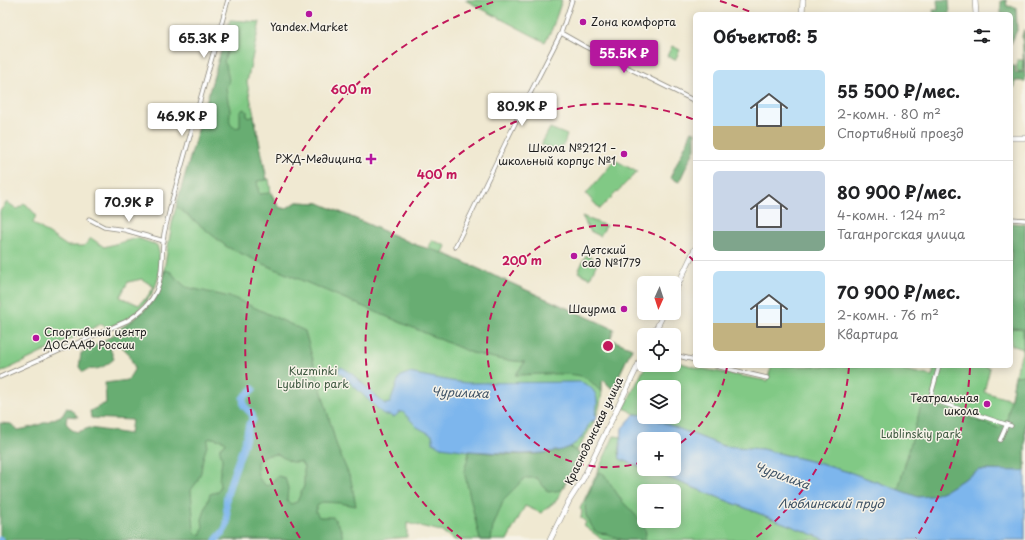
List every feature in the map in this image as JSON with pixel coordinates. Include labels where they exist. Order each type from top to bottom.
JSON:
[{"type":"main road","points":[[802,12],[803,0]]},
{"type":"main road","points":[[975,0],[976,12]]},
{"type":"main road","points":[[1013,138],[1025,138]]},
{"type":"main road","points":[[681,278],[693,253]]},
{"type":"main road","name":"Краснодонская улица","points":[[550,540],[569,501],[583,480],[637,368]]},
{"type":"street","points":[[0,377],[133,317],[149,302],[158,289],[162,270],[164,240],[171,204],[228,0]]},
{"type":"street","points":[[455,247],[521,111],[561,33],[572,0]]},
{"type":"street","points":[[561,33],[572,40],[693,100]]},
{"type":"street","points":[[90,219],[104,227],[164,240]]},
{"type":"street","points":[[1013,219],[1025,220]]},
{"type":"street","points":[[681,357],[693,360]]},
{"type":"street","points":[[724,368],[767,378]]},
{"type":"street","points":[[938,368],[930,399],[1009,425],[1000,440]]},
{"type":"green space","points":[[465,0],[562,0],[552,29],[545,42]]},
{"type":"green space","points":[[937,0],[949,0],[950,12],[934,12],[933,10],[938,10]]},
{"type":"green space","points":[[1006,0],[1007,6],[1016,7],[1017,30],[1013,39],[1013,12],[1001,12],[1001,1]]},
{"type":"green space","name":"Kuzminki Lyublino park","points":[[230,20],[260,22],[247,82],[267,179],[269,179],[271,193],[279,207],[286,209],[297,202],[319,203],[428,249],[432,240],[446,246],[443,253],[614,329],[610,339],[632,348],[613,388],[610,387],[604,380],[602,382],[602,393],[595,419],[576,452],[580,454],[557,500],[541,513],[525,506],[507,540],[455,540],[441,531],[407,523],[407,537],[377,540],[97,540],[154,435],[132,336],[118,330],[148,306],[161,287],[173,218]]},
{"type":"green space","points":[[1024,29],[1025,81],[1015,81],[1015,87],[1013,88],[1013,66],[1015,66],[1015,73],[1024,72],[1022,36]]},
{"type":"green space","points":[[224,41],[228,48],[224,62],[229,81],[226,88],[230,109],[230,123],[233,127],[240,127],[240,112],[243,109],[247,111],[249,118],[254,116],[267,180],[257,181],[259,194],[271,193],[279,207],[285,209],[297,202],[319,203],[416,245],[443,253],[614,329],[610,339],[632,348],[613,388],[610,387],[604,380],[602,382],[602,392],[591,381],[580,376],[552,374],[515,375],[525,362],[503,360],[472,353],[268,266],[227,247],[176,206]]},
{"type":"green space","points":[[672,46],[680,50],[675,60],[667,56]]},
{"type":"green space","points":[[1017,60],[1023,60],[1022,72],[1017,71]]},
{"type":"green space","points":[[550,128],[567,135],[564,144],[558,151],[541,145]]},
{"type":"green space","points":[[693,131],[693,153],[679,182],[670,178]]},
{"type":"green space","points":[[615,160],[637,172],[600,209],[586,194]]},
{"type":"green space","points":[[7,202],[17,209],[26,204],[36,215],[33,223],[67,246],[84,246],[91,238],[104,247],[137,238],[157,245],[160,256],[160,267],[155,287],[144,305],[127,319],[107,328],[101,324],[0,373],[0,211]],"holes":[[[142,279],[154,287],[145,300],[143,300],[139,305],[120,297],[128,282]]]},
{"type":"green space","points":[[582,216],[606,226],[600,236],[590,231]]},
{"type":"green space","name":"Lublinskiy park","points":[[1013,223],[1025,224],[1025,471],[979,470],[946,490],[918,497],[852,473],[810,461],[762,449],[723,446],[667,424],[681,424],[681,380],[638,380],[642,372],[681,372],[681,363],[693,367],[693,368],[768,381],[771,368],[904,368],[904,370],[932,376],[934,368],[990,368],[984,392],[1011,400],[1015,376],[1023,349],[1013,346]]},
{"type":"green space","points":[[1013,223],[1025,224],[1025,349],[1023,349],[1023,329],[1013,328]]},
{"type":"green space","points":[[586,255],[598,261],[590,278],[578,272]]},
{"type":"green space","points":[[165,270],[171,272],[186,287],[234,298],[305,331],[337,447],[351,480],[356,506],[323,502],[317,506],[316,512],[319,517],[333,517],[339,525],[342,540],[0,540],[0,423],[11,424],[18,430],[24,429],[63,415],[66,408],[71,409],[78,417],[67,416],[66,423],[72,430],[78,432],[89,428],[130,434],[132,420],[91,418],[90,411],[106,403],[105,383],[128,380],[135,368],[128,353],[119,344],[110,348],[114,359],[101,368],[83,372],[79,367],[81,353],[113,335],[146,310],[159,291]],"holes":[[[213,438],[226,442],[220,447],[222,460],[219,477],[220,487],[217,492],[210,494],[202,519],[203,529],[200,535],[196,534],[194,530],[191,490],[197,482],[201,472],[208,439]],[[277,454],[291,462],[301,462],[304,467],[304,486],[297,502],[291,504],[287,500],[288,488],[285,478],[278,476],[267,486],[259,478],[257,462],[263,456]]]},
{"type":"green space","points":[[1025,375],[1025,471],[979,470],[946,490],[931,496],[918,497],[898,490],[922,402],[999,428],[1007,420],[1015,376]]},
{"type":"green space","name":"Lublinskiy park","points":[[637,383],[637,414],[624,408]]},
{"type":"green space","points":[[614,436],[622,437],[619,452],[620,459],[637,466],[637,476],[663,476],[827,540],[603,540],[584,526],[586,522],[581,518],[582,511],[580,509]]},
{"type":"green space","points":[[570,447],[580,454],[562,490],[548,492],[537,478],[525,478],[504,499],[493,527],[491,540],[480,540],[464,471],[469,451],[520,455],[546,453]]},
{"type":"green space","points":[[599,472],[604,474],[622,501],[637,517],[637,528],[644,528],[646,533],[644,540],[623,540],[607,534],[598,533],[594,530],[586,516],[586,499]]},
{"type":"water","points":[[340,367],[350,372],[385,404],[390,403],[399,378],[409,373],[467,383],[580,382],[590,387],[595,394],[597,403],[595,414],[597,416],[595,420],[590,422],[583,436],[577,442],[562,450],[522,454],[469,451],[441,447],[433,443],[432,435],[417,427],[403,412],[400,412],[394,417],[384,415],[338,371]]},
{"type":"water","name":"Люблинский пруд","points":[[635,414],[637,414],[637,424],[667,424],[723,446],[762,449],[810,461],[852,473],[918,497],[931,496],[946,490],[979,470],[1025,471],[1025,540],[827,540],[664,476],[681,476],[681,432],[637,432],[637,465],[620,459],[619,451],[622,428]]},
{"type":"waterway","name":"Чурилиха","points":[[216,540],[226,527],[226,500],[229,487],[245,442],[249,424],[253,420],[252,414],[244,406],[243,398],[253,389]]},
{"type":"place","name":"Yandex.Market","points":[[309,14]]},
{"type":"place","name":"Zона комфорта","points":[[583,22]]},
{"type":"place","name":"Школа №2121 – школьный корпус №1","points":[[624,154]]},
{"type":"place","name":"РЖД-Медицина","points":[[371,159]]},
{"type":"place","name":"Детский сад №1779","points":[[574,256]]},
{"type":"place","name":"Шаурма","points":[[624,309]]},
{"type":"place","name":"Спортивный центр ДОСААФ России","points":[[36,338]]},
{"type":"place","name":"Театральная школа","points":[[987,404]]}]
